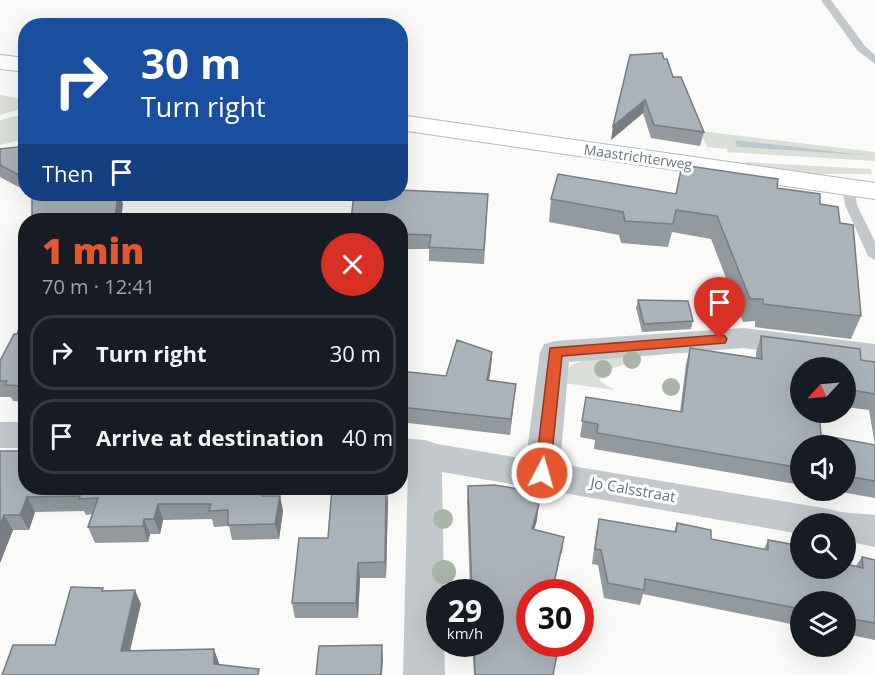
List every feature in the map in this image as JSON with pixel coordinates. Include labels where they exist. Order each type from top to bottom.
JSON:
[{"type":"main road","points":[[0,62],[18,64]]},
{"type":"main road","name":"Maastrichterweg","points":[[408,123],[875,191]]},
{"type":"street","points":[[542,473],[555,352],[743,338],[875,356]]},
{"type":"street","points":[[0,435],[18,435]]},
{"type":"street","points":[[413,452],[424,675]]},
{"type":"street","name":"Jo Calsstraat","points":[[413,452],[790,517]]},
{"type":"street","points":[[856,528],[875,531]]},
{"type":"lane","points":[[826,0],[861,48],[875,61]]},
{"type":"lane","points":[[848,187],[851,205],[875,256]]},
{"type":"shaded area","points":[[0,95],[18,98],[18,110],[0,115]]},
{"type":"shaded area","points":[[18,116],[18,141],[0,145],[0,120]]},
{"type":"shaded area","points":[[700,131],[875,152],[875,156],[875,161],[727,152],[727,149],[708,147],[710,153]],"holes":[[[736,140],[875,156],[739,147]]]},
{"type":"shaded area","points":[[735,140],[875,156],[737,147]]},
{"type":"shaded area","points":[[746,162],[871,169],[872,174],[807,174],[748,166]]},
{"type":"shaded area","points":[[640,355],[641,359],[601,372],[600,381],[614,390],[564,383],[568,369],[578,362]]},
{"type":"building","points":[[662,53],[664,59],[667,59],[673,77],[681,77],[704,132],[654,125],[645,100],[613,126],[630,55]]},
{"type":"building","points":[[18,147],[18,175],[0,165],[0,149]]},
{"type":"building","points":[[682,165],[778,179],[777,188],[820,194],[820,204],[838,207],[840,223],[853,225],[861,316],[763,304],[763,299],[750,299],[717,216],[676,210],[673,224],[625,221],[623,212],[551,199],[558,174],[676,194]]},
{"type":"building","points":[[408,190],[488,194],[484,250],[429,247],[431,235],[408,234],[408,213],[352,213],[353,201],[408,201]]},
{"type":"building","points":[[32,201],[117,201],[116,213],[32,213]]},
{"type":"building","points":[[638,300],[688,301],[693,321],[644,324]]},
{"type":"building","points":[[18,331],[18,386],[5,385],[7,381],[0,381],[0,361],[14,334]]},
{"type":"building","points":[[761,336],[860,349],[861,360],[875,362],[875,394],[856,391],[856,357],[790,357],[790,423],[820,423],[821,435],[790,435],[790,466],[597,433],[598,424],[582,421],[586,397],[682,412],[690,348],[762,359]]},
{"type":"building","points":[[457,340],[492,352],[487,380],[516,384],[511,419],[408,408],[408,372],[446,376]]},
{"type":"building","points":[[856,441],[875,445],[875,481],[856,478]]},
{"type":"building","points":[[0,451],[18,451],[18,495],[280,496],[275,524],[228,525],[228,510],[209,511],[211,504],[158,504],[154,519],[144,519],[143,526],[88,527],[98,498],[79,499],[80,496],[27,497],[20,515],[4,515],[0,525]]},
{"type":"building","points":[[494,485],[531,491],[533,502],[539,504],[532,529],[564,537],[555,579],[516,579],[516,657],[556,657],[553,675],[475,675],[474,657],[504,657],[504,579],[472,579],[468,486]]},
{"type":"building","points":[[331,495],[386,495],[385,562],[358,563],[356,603],[292,603],[299,538],[328,538]]},
{"type":"building","points":[[599,519],[676,532],[677,523],[711,530],[711,539],[768,550],[768,540],[790,544],[790,579],[856,579],[856,566],[863,568],[862,557],[875,560],[875,623],[856,620],[856,591],[790,591],[790,607],[645,579],[644,590],[608,583],[601,550],[595,549]]},
{"type":"building","points":[[71,587],[103,588],[102,591],[135,590],[121,651],[214,649],[214,664],[259,669],[258,675],[2,675],[13,645],[55,645]]},
{"type":"building","points":[[382,645],[381,675],[316,675],[319,646]]},
{"type":"route","points":[[542,473],[555,352],[720,339]]}]
